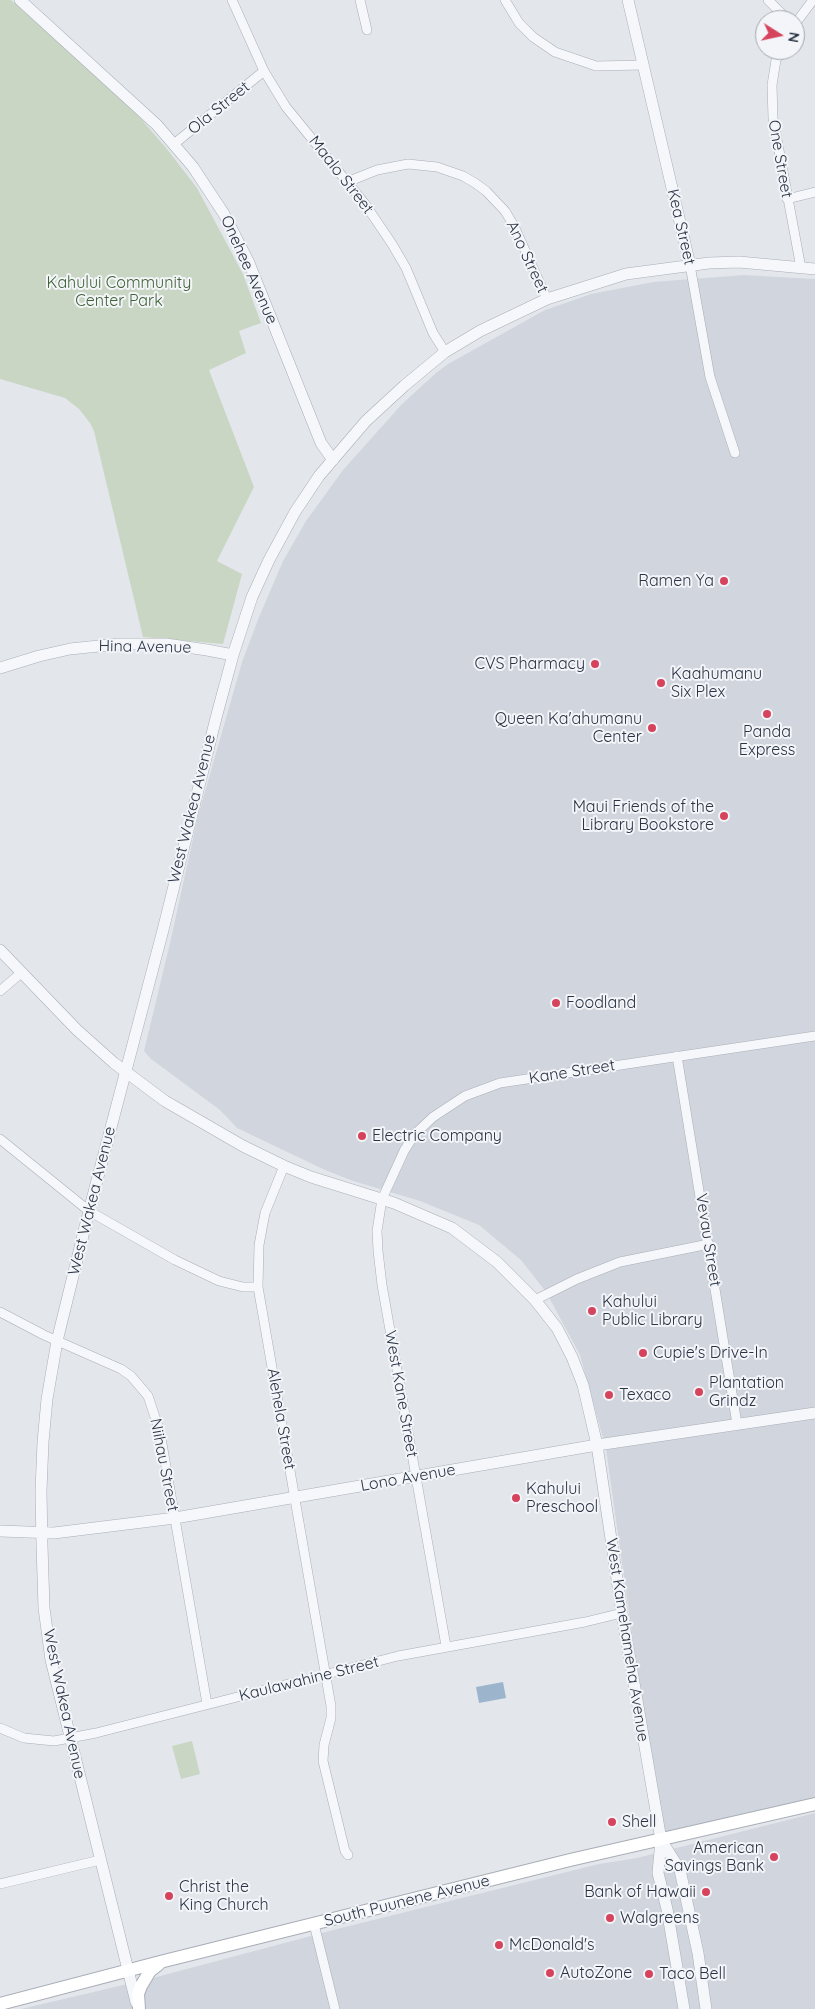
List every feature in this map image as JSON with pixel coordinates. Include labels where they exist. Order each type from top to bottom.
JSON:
[{"type":"main road","name":"South Puunene Avenue","points":[[0,2004],[164,1961],[570,1860],[815,1804]]},
{"type":"main road","points":[[138,2009],[138,1994],[144,1980],[150,1971],[164,1961]]},
{"type":"street","name":"Onehee Avenue","points":[[20,0],[136,105],[174,144],[193,167],[224,214],[249,263],[321,443],[333,460]]},
{"type":"street","name":"Maalo Street","points":[[232,0],[264,71],[286,107],[365,204],[392,244],[406,268],[434,333],[445,352]]},
{"type":"street","points":[[360,0],[367,30]]},
{"type":"street","points":[[504,0],[519,23],[533,37],[555,52],[596,66],[643,65]]},
{"type":"street","name":"Kea Street","points":[[628,0],[690,265],[710,377],[736,453]]},
{"type":"street","points":[[768,0],[778,10]]},
{"type":"street","points":[[805,11],[813,0]]},
{"type":"street","name":"One Street","points":[[778,60],[774,70],[772,100],[800,268]]},
{"type":"street","name":"Ola Street","points":[[174,144],[264,71]]},
{"type":"street","name":"Ano Street","points":[[347,182],[377,170],[408,164],[437,167],[475,183],[486,191],[505,211],[514,226],[547,299]]},
{"type":"street","points":[[787,199],[815,192]]},
{"type":"street","name":"West Wakea Avenue","points":[[138,2009],[51,1660],[44,1608],[42,1533],[43,1442],[47,1399],[56,1341],[232,656],[252,597],[274,550],[295,512],[319,476],[366,421],[445,352],[480,331],[547,299],[626,274],[709,262],[739,262],[815,269]]},
{"type":"street","name":"Hina Avenue","points":[[0,668],[38,656],[70,649],[118,644],[166,644],[232,656]]},
{"type":"street","name":"West Kamehameha Avenue","points":[[0,950],[77,1030],[125,1071],[165,1101],[243,1146],[284,1166],[311,1177],[382,1199],[452,1228],[497,1262],[535,1300],[556,1328],[572,1357],[584,1390],[596,1445],[622,1613],[661,1840]]},
{"type":"street","points":[[0,991],[21,973]]},
{"type":"street","name":"Kane Street","points":[[382,1199],[404,1151],[414,1135],[433,1117],[465,1096],[487,1087],[514,1081],[815,1036]]},
{"type":"street","name":"Vevau Street","points":[[677,1056],[737,1424]]},
{"type":"street","points":[[0,1139],[89,1211],[175,1260],[220,1281],[243,1287],[258,1287]]},
{"type":"street","name":"Alehela Street","points":[[284,1166],[264,1213],[259,1245],[258,1287],[331,1706],[331,1718],[324,1745],[323,1761],[345,1851],[348,1855]]},
{"type":"street","name":"West Kane Street","points":[[382,1199],[378,1232],[380,1271],[446,1646]]},
{"type":"street","points":[[535,1300],[577,1279],[620,1262],[709,1244]]},
{"type":"street","name":"Niihau Street","points":[[0,1312],[56,1341],[121,1369],[131,1376],[148,1396],[160,1432],[207,1704]]},
{"type":"street","name":"Lono Avenue","points":[[0,1531],[42,1533],[87,1530],[174,1518],[596,1445],[815,1413]]},
{"type":"street","name":"Kaulawahine Street","points":[[0,1728],[24,1738],[38,1741],[54,1741],[398,1656],[585,1622],[622,1613]]},
{"type":"street","points":[[661,1840],[658,1873],[667,1909],[684,2009]]},
{"type":"street","points":[[661,1840],[680,1870],[698,1953],[706,2009]]},
{"type":"street","points":[[0,1884],[100,1860]]},
{"type":"street","points":[[314,1924],[335,2009]]},
{"type":"shaded area","points":[[744,275],[815,279],[815,1804],[661,1840],[606,1449],[580,1355],[546,1292],[521,1260],[479,1225],[420,1201],[353,1181],[325,1170],[237,1128],[220,1110],[151,1059],[144,1051],[198,816],[242,662],[283,561],[306,521],[343,470],[402,404],[436,373],[448,364],[545,310],[591,294],[653,282]]},
{"type":"shaded area","points":[[815,1813],[815,2009],[21,2009],[149,1979],[337,1929],[599,1864],[637,1858]]},
{"type":"green space","name":"Kahului Community Center Park","points":[[0,0],[11,0],[135,112],[167,149],[197,188],[243,274],[261,323],[239,331],[246,353],[209,370],[254,487],[217,561],[242,574],[223,644],[143,637],[94,431],[90,423],[79,409],[65,398],[0,379]]},
{"type":"green space","points":[[192,1741],[200,1774],[181,1779],[172,1746]]},
{"type":"water","points":[[503,1682],[506,1698],[479,1703],[476,1687]]},
{"type":"place","name":"Ramen Ya","points":[[724,581]]},
{"type":"place","name":"CVS Pharmacy","points":[[595,664]]},
{"type":"place","name":"Kaahumanu Six Plex","points":[[661,683]]},
{"type":"place","name":"Panda Express","points":[[767,714]]},
{"type":"place","name":"Queen Ka'ahumanu Center","points":[[652,728]]},
{"type":"place","name":"Maui Friends of the Library Bookstore","points":[[724,816]]},
{"type":"place","name":"Foodland","points":[[556,1003]]},
{"type":"place","name":"Electric Company","points":[[362,1136]]},
{"type":"place","name":"Kahului Public Library","points":[[592,1311]]},
{"type":"place","name":"Cupie's Drive-In","points":[[643,1353]]},
{"type":"place","name":"Plantation Grindz","points":[[699,1392]]},
{"type":"place","name":"Texaco","points":[[609,1395]]},
{"type":"place","name":"Kahului Preschool","points":[[516,1498]]},
{"type":"place","name":"Shell","points":[[612,1822]]},
{"type":"place","name":"American Savings Bank","points":[[774,1857]]},
{"type":"place","name":"Bank of Hawaii","points":[[706,1892]]},
{"type":"place","name":"Christ the King Church","points":[[169,1896]]},
{"type":"place","name":"Walgreens","points":[[610,1918]]},
{"type":"place","name":"McDonald's","points":[[499,1945]]},
{"type":"place","name":"AutoZone","points":[[550,1973]]},
{"type":"place","name":"Taco Bell","points":[[649,1974]]}]
